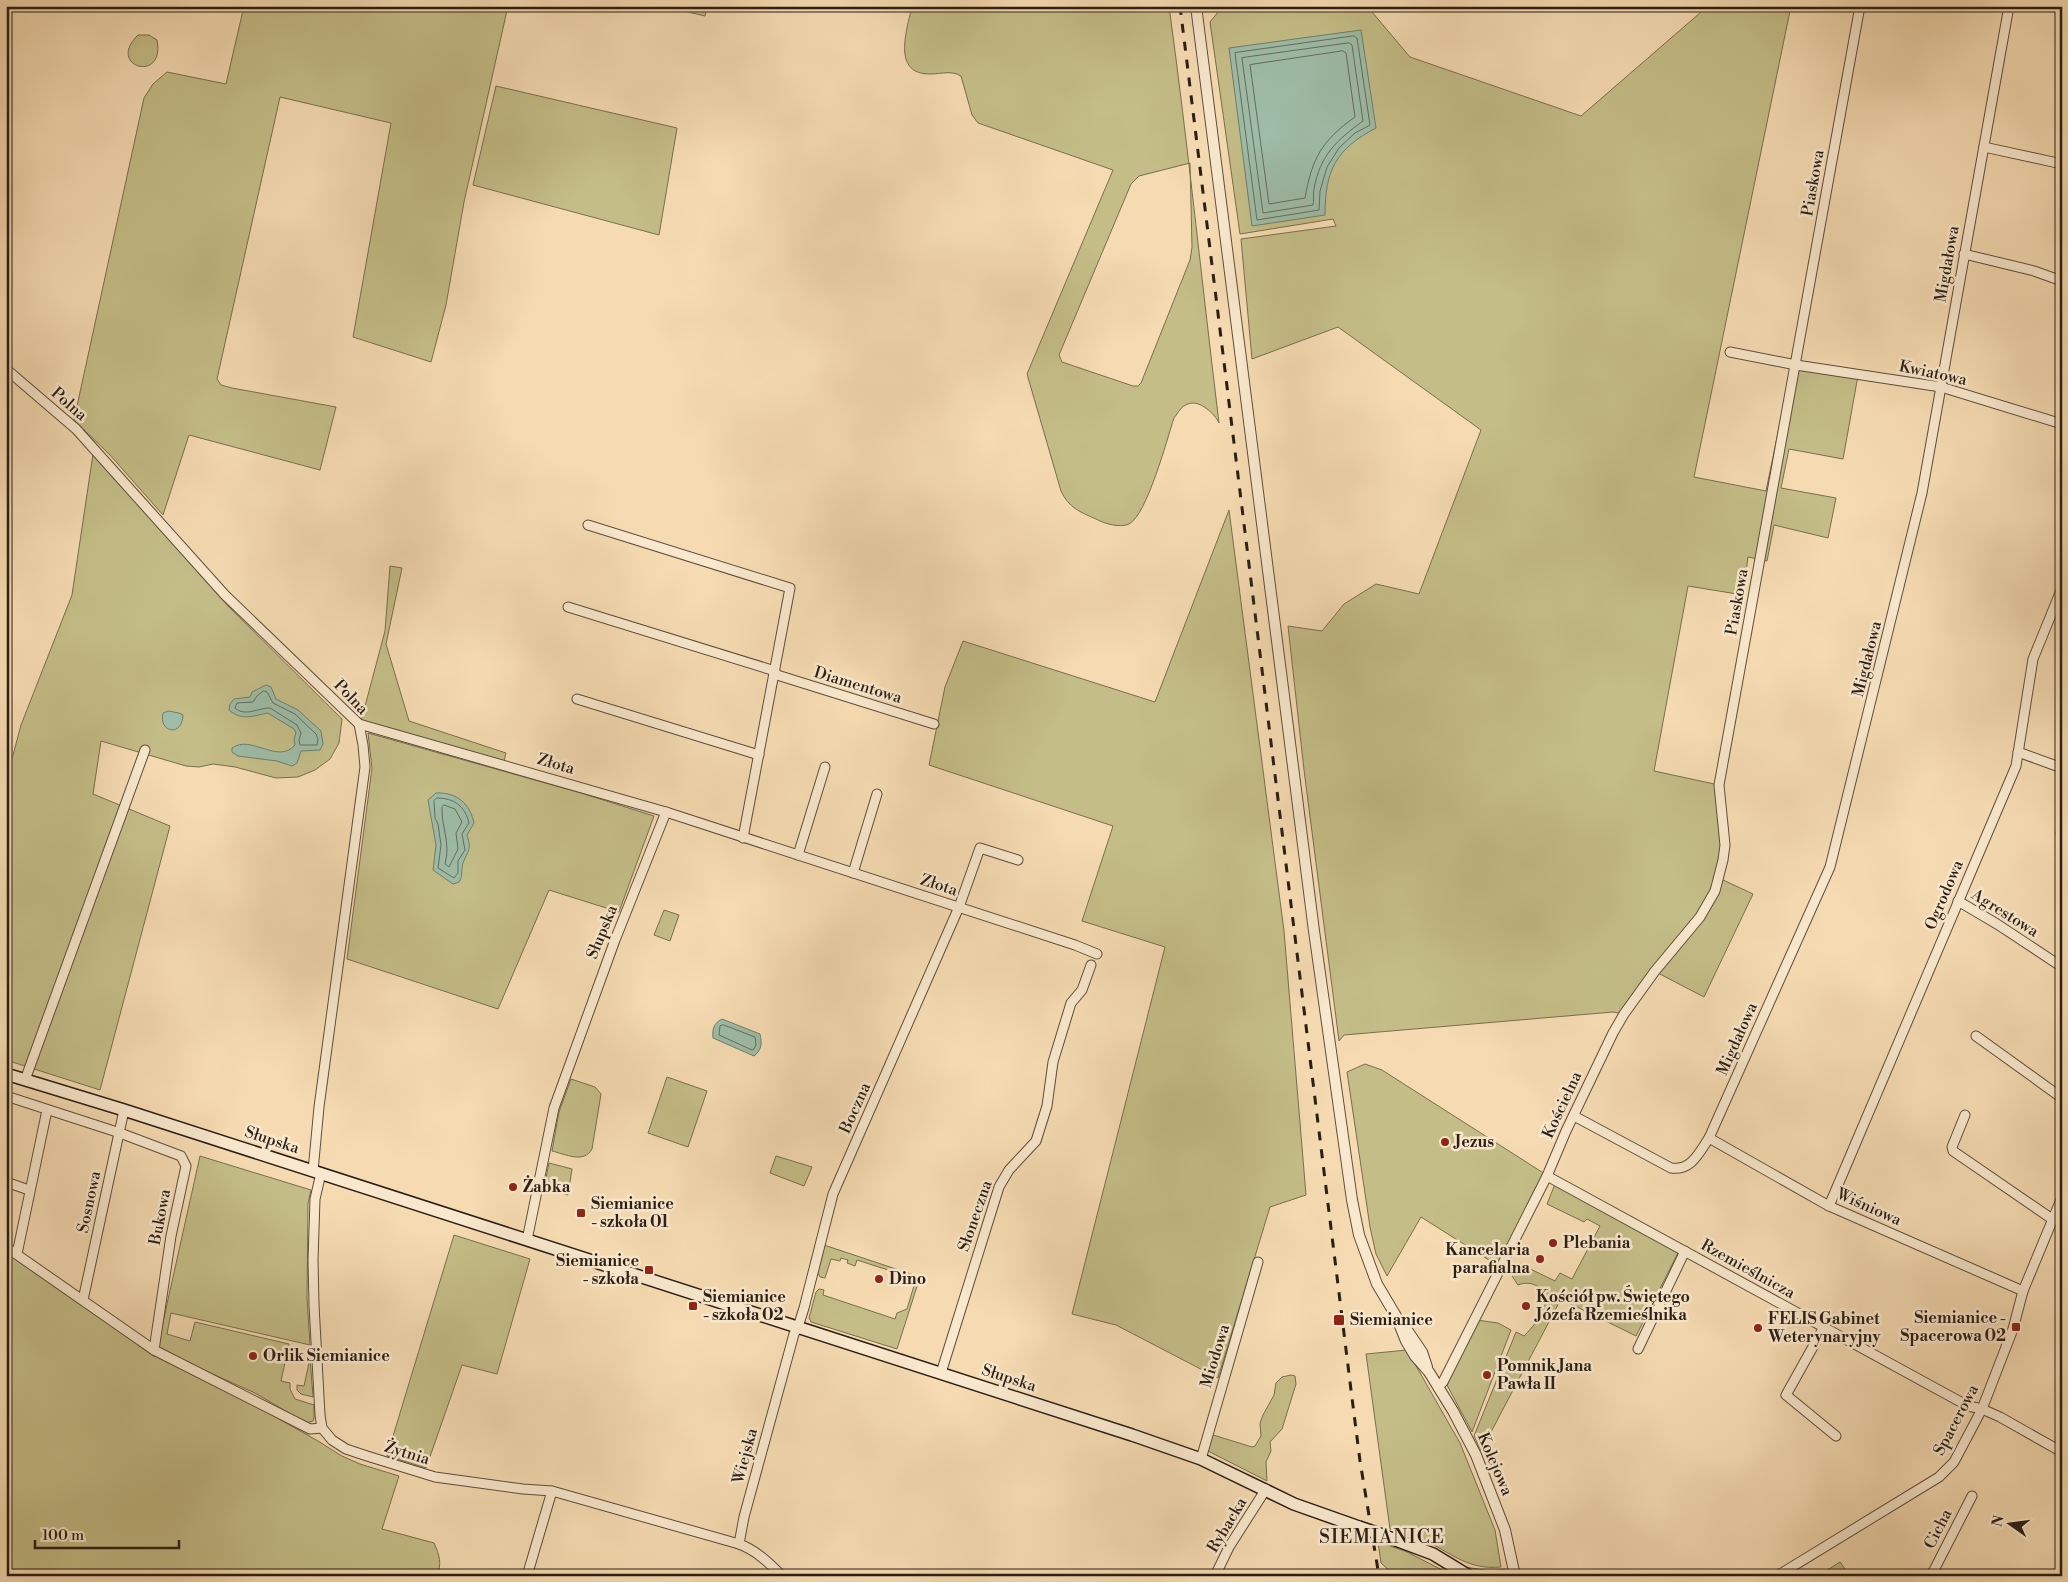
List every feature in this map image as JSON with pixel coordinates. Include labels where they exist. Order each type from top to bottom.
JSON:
[{"type":"main road","name":"Słupska","points":[[6,1074],[124,1110],[1106,1426],[1200,1459],[1309,1510],[1433,1554],[1469,1576]]},
{"type":"street","name":"Kolejowa","points":[[1196,6],[1314,931],[1352,1200],[1367,1261],[1377,1284],[1396,1316],[1406,1341],[1415,1356],[1429,1372],[1466,1434],[1488,1484],[1505,1530],[1515,1576]]},
{"type":"street","name":"Piaskowa","points":[[1725,845],[1719,785],[1860,6]]},
{"type":"street","name":"Migdałowa","points":[[1574,1116],[1671,1168],[1679,1169],[1686,1167],[1694,1160],[1709,1138],[1830,868],[1922,493],[2009,6]]},
{"type":"street","points":[[1984,147],[2062,164]]},
{"type":"street","points":[[1964,254],[2034,270],[2062,281]]},
{"type":"street","points":[[1730,352],[1796,365]]},
{"type":"street","name":"Kwiatowa","points":[[1796,365],[1941,386],[2062,424]]},
{"type":"street","name":"Polna","points":[[6,369],[76,429],[225,595],[358,724],[363,745],[365,767],[320,1107],[317,1172]]},
{"type":"street","points":[[588,525],[790,588],[743,838]]},
{"type":"street","name":"Ogrodowa","points":[[1829,1206],[2016,766],[2034,660],[2062,588]]},
{"type":"street","points":[[568,607],[774,673]]},
{"type":"street","name":"Diamentowa","points":[[774,673],[934,724]]},
{"type":"street","points":[[576,699],[759,755]]},
{"type":"street","name":"Złota","points":[[358,724],[666,812],[1075,945],[1097,954]]},
{"type":"street","points":[[25,1080],[145,750]]},
{"type":"street","points":[[2018,752],[2062,768]]},
{"type":"street","points":[[798,855],[825,767]]},
{"type":"street","points":[[853,873],[877,794]]},
{"type":"street","name":"Słupska","points":[[526,1240],[554,1108],[609,957],[666,812]]},
{"type":"street","name":"Kościelna","points":[[1438,1387],[1443,1382],[1547,1176],[1596,1067],[1624,1014],[1700,917],[1715,891],[1725,845]]},
{"type":"street","name":"Boczna","points":[[798,1327],[834,1194],[959,907],[980,848],[1018,860]]},
{"type":"street","name":"Agrestowa","points":[[1958,901],[1997,924],[2062,968]]},
{"type":"street","name":"Słoneczna","points":[[941,1373],[999,1187],[1009,1170],[1036,1141],[1048,1101],[1053,1062],[1071,1003],[1082,990],[1091,965]]},
{"type":"street","points":[[1976,1036],[2062,1098]]},
{"type":"street","points":[[6,1096],[120,1133]]},
{"type":"street","points":[[17,1254],[47,1110]]},
{"type":"street","name":"Sosnowa","points":[[83,1300],[124,1110]]},
{"type":"street","points":[[1965,1115],[1952,1147],[1953,1151],[2052,1219]]},
{"type":"street","name":"Bukowa","points":[[120,1133],[181,1156],[186,1166],[171,1236],[154,1350]]},
{"type":"street","name":"Wiśniowa","points":[[1709,1138],[1829,1206],[2023,1291]]},
{"type":"street","points":[[6,1247],[154,1350],[310,1429],[322,1428],[313,1260],[317,1172]]},
{"type":"street","name":"Rzemieślnicza","points":[[1547,1176],[1968,1406],[1982,1409],[2023,1429],[2062,1452]]},
{"type":"street","points":[[6,1182],[29,1190]]},
{"type":"street","name":"Spacerowa","points":[[1777,1576],[1939,1477],[1954,1462],[1982,1409],[2013,1329],[2023,1291],[2062,1197]]},
{"type":"street","name":"Rzemieślnicza","points":[[1638,1349],[1685,1251]]},
{"type":"street","name":"Miodowa","points":[[1200,1459],[1258,1262]]},
{"type":"street","name":"Wiejska","points":[[739,1544],[744,1517],[794,1334],[798,1327]]},
{"type":"street","points":[[1824,1327],[1786,1395],[1836,1436]]},
{"type":"street","name":"Żytnia","points":[[322,1428],[332,1440],[346,1449],[416,1472],[462,1481],[552,1491],[739,1544]]},
{"type":"street","name":"Rybacka","points":[[1215,1576],[1229,1547],[1266,1489]]},
{"type":"street","points":[[527,1576],[552,1491]]},
{"type":"street","name":"Cicha","points":[[1932,1576],[1972,1496]]},
{"type":"street","points":[[739,1544],[748,1547],[762,1557],[782,1576]]},
{"type":"shaded area","points":[[244,6],[508,6],[464,202],[446,305],[431,362],[353,337],[391,123],[280,97],[217,379],[221,385],[232,388],[336,407],[320,470],[189,435],[163,515],[110,455],[74,420],[144,98],[153,84],[167,72],[226,84]]},
{"type":"shaded area","points":[[662,6],[707,6],[705,16]]},
{"type":"shaded area","points":[[912,6],[1169,6],[1189,163],[1139,176],[1131,184],[1059,355],[1062,362],[1133,386],[1138,386],[1141,383],[1190,260],[1192,247],[1190,176],[1219,423],[1202,405],[1192,403],[1182,408],[1174,418],[1143,507],[1136,518],[1129,524],[1117,525],[1100,521],[1076,509],[1064,497],[1027,374],[1113,170],[978,123],[972,115],[961,76],[950,73],[931,74],[918,72],[910,67],[906,59],[905,38]]},
{"type":"shaded area","points":[[1223,6],[1367,6],[1410,57],[1581,116],[1708,6],[1791,6],[1694,477],[1766,491],[1793,360],[1859,370],[1843,459],[1789,449],[1781,488],[1836,498],[1828,538],[1774,525],[1767,561],[1748,557],[1743,595],[1688,586],[1654,771],[1719,785],[1723,820],[1719,878],[1753,894],[1704,997],[1656,972],[1624,1014],[1613,1012],[1344,1035],[1339,1041],[1304,770],[1288,626],[1322,631],[1344,604],[1376,584],[1419,594],[1481,430],[1338,327],[1252,359],[1241,239],[1336,226],[1333,219],[1240,234],[1210,22]]},
{"type":"shaded area","points":[[138,35],[149,35],[157,40],[157,54],[153,62],[146,66],[138,66],[132,62],[128,55],[130,46]]},
{"type":"shaded area","points":[[496,86],[677,128],[659,235],[473,185]]},
{"type":"shaded area","points":[[93,454],[228,606],[342,719],[339,743],[330,759],[315,770],[298,777],[276,778],[235,767],[213,764],[199,767],[186,766],[101,741],[93,794],[170,826],[100,1090],[6,1060],[6,758],[12,759],[21,725],[72,595]]},
{"type":"shaded area","points":[[1229,510],[1284,931],[1306,1195],[1270,1207],[1218,1378],[1116,1325],[1072,1314],[1165,947],[1082,921],[1113,826],[929,765],[945,687],[963,641],[1155,702]]},
{"type":"shaded area","points":[[390,566],[402,568],[386,644],[409,721],[506,753],[503,765],[360,725],[385,631]]},
{"type":"shaded area","points":[[368,733],[581,793],[654,816],[619,912],[549,890],[498,1009],[347,959],[372,768]]},
{"type":"shaded area","points":[[664,910],[679,915],[670,941],[654,935]]},
{"type":"shaded area","points":[[1365,1064],[1382,1070],[1545,1174],[1500,1267],[1421,1217],[1387,1276],[1376,1254],[1370,1227],[1347,1072]]},
{"type":"shaded area","points":[[667,1077],[707,1091],[688,1147],[648,1133]]},
{"type":"shaded area","points":[[571,1079],[595,1087],[601,1094],[592,1149],[589,1154],[579,1157],[552,1151],[559,1112]]},
{"type":"shaded area","points":[[200,1156],[311,1190],[308,1204],[307,1298],[310,1345],[171,1313],[167,1334],[190,1341],[195,1322],[289,1344],[281,1381],[290,1383],[290,1389],[295,1399],[314,1405],[313,1421],[306,1423],[255,1393],[157,1349]]},
{"type":"shaded area","points":[[776,1156],[812,1167],[804,1186],[770,1173]]},
{"type":"shaded area","points":[[549,1163],[572,1169],[568,1195],[544,1188]]},
{"type":"shaded area","points":[[1555,1184],[1679,1251],[1636,1336],[1561,1299],[1481,1451],[1474,1436],[1516,1332],[1524,1336],[1536,1322],[1544,1306],[1545,1300],[1542,1290],[1529,1283],[1518,1285],[1512,1276],[1518,1263],[1555,1281],[1560,1273],[1572,1279],[1600,1226],[1587,1219],[1584,1222],[1547,1204]]},
{"type":"shaded area","points":[[454,1235],[530,1259],[497,1374],[462,1365],[426,1468],[387,1456]]},
{"type":"shaded area","points":[[824,1245],[920,1277],[897,1349],[811,1322],[809,1318],[816,1292],[819,1289],[824,1290],[823,1295],[895,1319],[897,1313],[907,1309],[916,1279],[857,1260],[855,1266],[847,1263],[848,1260],[841,1258],[840,1261],[831,1259],[825,1278],[820,1277],[817,1271]]},
{"type":"shaded area","points":[[6,1251],[155,1357],[156,1354],[226,1389],[342,1456],[360,1464],[399,1476],[382,1529],[434,1543],[439,1555],[440,1564],[436,1576],[6,1576]]},
{"type":"shaded area","points":[[1477,1320],[1498,1323],[1511,1330],[1472,1432],[1447,1385]]},
{"type":"shaded area","points":[[1407,1350],[1460,1443],[1495,1530],[1501,1567],[1471,1564],[1428,1542],[1390,1529],[1366,1354]]},
{"type":"shaded area","points":[[310,1358],[313,1397],[301,1394],[297,1390],[297,1385],[304,1386]]},
{"type":"shaded area","points":[[1295,1376],[1296,1384],[1282,1429],[1270,1442],[1271,1451],[1266,1462],[1267,1481],[1206,1450],[1210,1434],[1252,1447],[1255,1446],[1261,1436],[1260,1423],[1274,1395],[1276,1383],[1282,1377]]},
{"type":"shaded area","points":[[1378,1542],[1405,1551],[1454,1576],[1395,1576],[1381,1563]]},
{"type":"shaded area","points":[[1840,1562],[1845,1569],[1842,1576],[1818,1576]]},
{"type":"shaded area","points":[[1465,1567],[1491,1571],[1505,1569],[1507,1572],[1510,1572],[1510,1576],[1478,1576]]},
{"type":"water","points":[[1361,30],[1376,128],[1351,144],[1336,162],[1327,185],[1325,215],[1252,226],[1229,48]]},
{"type":"water","points":[[266,685],[271,687],[276,699],[298,710],[321,731],[323,744],[320,750],[301,751],[297,763],[292,766],[277,761],[238,756],[232,752],[232,748],[247,744],[281,752],[295,745],[296,733],[294,729],[268,713],[243,717],[229,710],[230,704],[234,699],[250,697],[252,692]]},
{"type":"water","points":[[168,711],[183,715],[179,727],[171,730],[164,725],[163,713]]},
{"type":"water","points":[[436,793],[443,793],[461,800],[469,810],[474,823],[467,835],[469,847],[463,863],[461,877],[459,882],[453,884],[433,870],[436,845],[428,800]]},
{"type":"water","points":[[722,1019],[760,1034],[761,1046],[757,1054],[754,1056],[713,1038],[714,1027]]},
{"type":"railway","points":[[1180,6],[1351,1390],[1360,1461],[1379,1576]]},
{"type":"place","name":"Jezus","points":[[1445,1142]]},
{"type":"place","name":"Żabka","points":[[513,1187]]},
{"type":"place","name":"Siemianice - szkoła 01","points":[[581,1213]]},
{"type":"place","name":"Plebania","points":[[1553,1243]]},
{"type":"place","name":"Kancelaria parafialna","points":[[1540,1259]]},
{"type":"place","name":"Siemianice - szkoła","points":[[649,1270]]},
{"type":"place","name":"Dino","points":[[879,1279]]},
{"type":"place","name":"Siemianice - szkoła 02","points":[[693,1306]]},
{"type":"place","name":"Kościół pw. Świętego Józefa Rzemieślnika","points":[[1526,1306]]},
{"type":"place","name":"Siemianice","points":[[1339,1320]]},
{"type":"place","name":"Siemianice - Spacerowa 02","points":[[2016,1327]]},
{"type":"place","name":"FELIS Gabinet Weterynaryjny","points":[[1758,1328]]},
{"type":"place","name":"Orlik Siemianice","points":[[253,1356]]},
{"type":"place","name":"Pomnik Jana Pawła II","points":[[1487,1375]]},
{"type":"district","name":"SIEMIANICE","points":[[1382,1537]]}]
